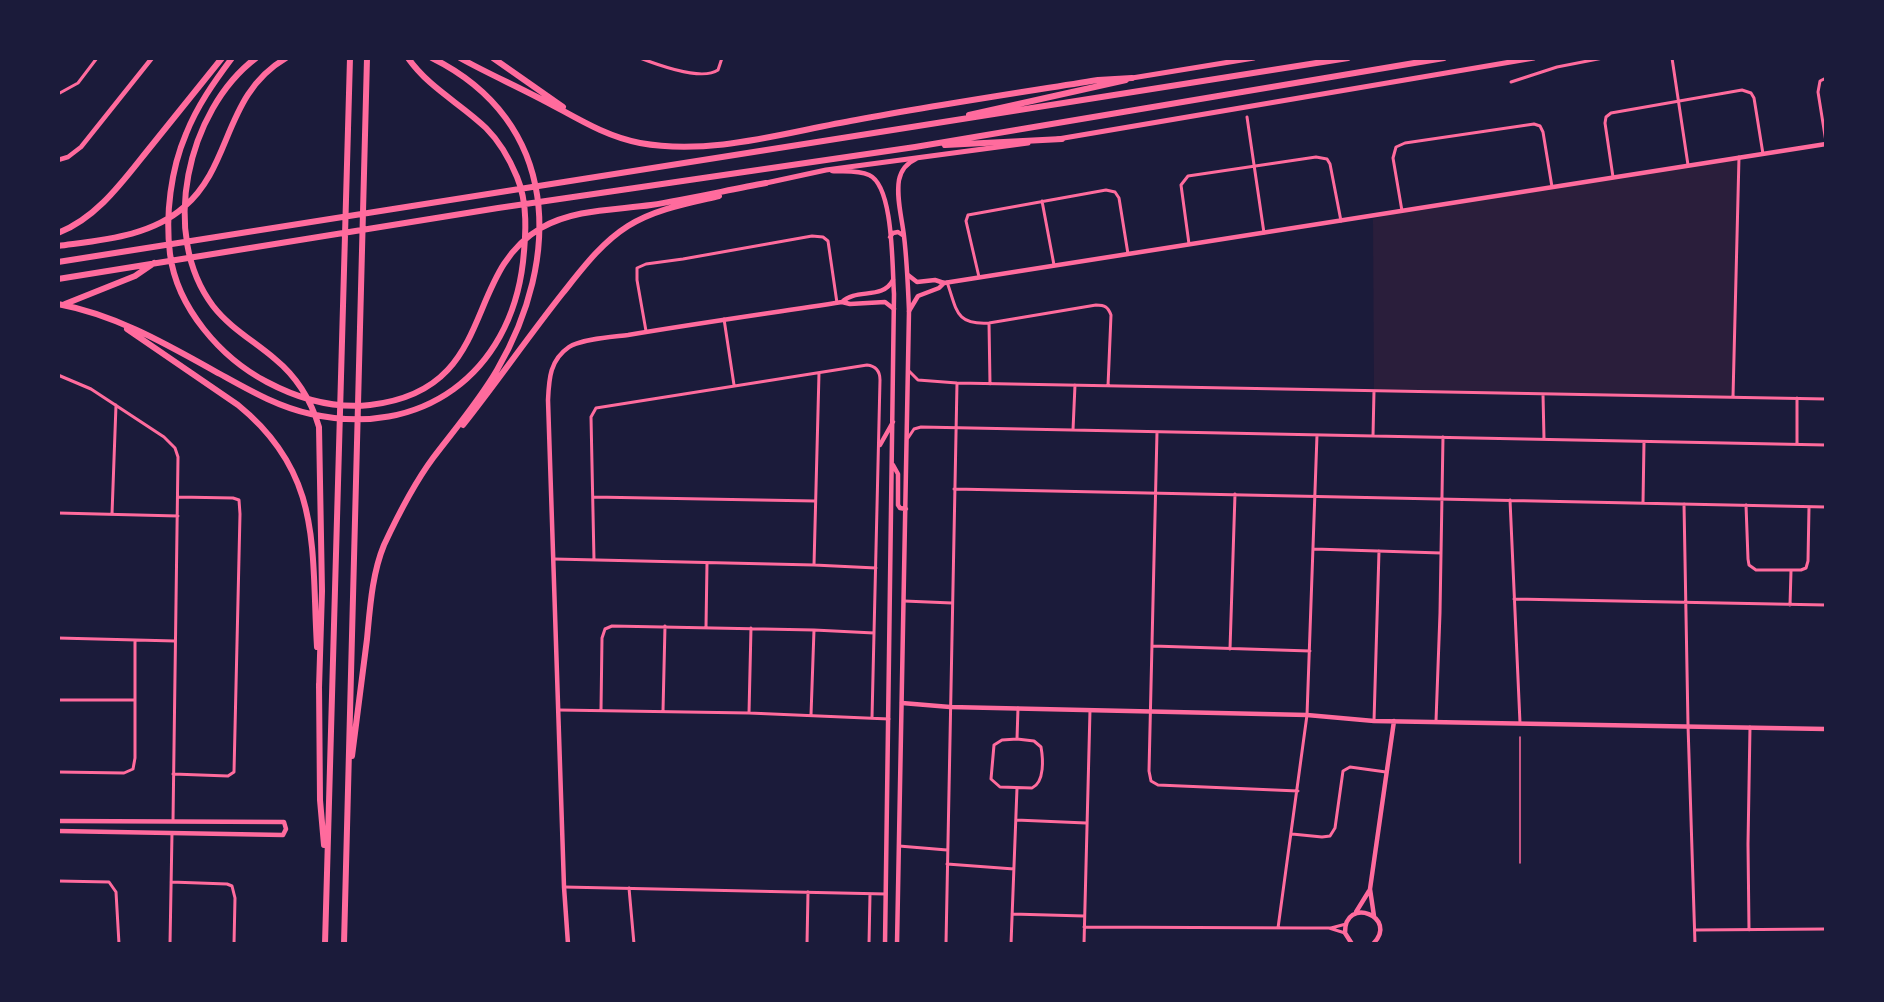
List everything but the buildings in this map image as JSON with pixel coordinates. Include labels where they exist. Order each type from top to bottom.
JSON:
[{"type":"highway","points":[[58,233],[70,228],[90,214],[113,192],[222,58]]},
{"type":"highway","points":[[232,58],[199,107],[186,134],[177,161],[169,224],[170,254],[175,275],[185,298],[206,330],[218,346],[239,365],[295,396],[332,405],[369,405],[398,399],[426,387],[453,365],[466,346],[505,264],[518,247],[539,229],[587,212],[651,205],[766,183]]},
{"type":"highway","points":[[256,58],[218,100],[196,146],[186,188],[187,248],[193,272],[214,307],[227,322],[277,360],[298,383],[314,408],[320,427],[322,591],[319,688],[320,800],[327,871]]},
{"type":"highway","points":[[58,246],[123,235],[149,228],[183,208],[198,193],[209,176],[243,100],[260,78],[286,58]]},
{"type":"highway","points":[[325,944],[350,58]]},
{"type":"highway","points":[[344,944],[368,58]]},
{"type":"highway","points":[[58,305],[78,308],[141,331],[260,396],[285,407],[311,414],[365,419],[392,416],[423,408],[444,397],[475,372],[490,353],[515,300],[524,251],[523,198],[517,177],[500,145],[486,128],[418,73],[408,58]]},
{"type":"highway","points":[[347,785],[375,579],[383,548],[411,492],[497,370],[524,314],[532,286],[539,237],[538,190],[521,144],[495,104],[448,66],[432,58]]},
{"type":"highway","points":[[460,58],[588,125],[616,136],[640,143],[699,146],[1088,82],[1132,78]]},
{"type":"highway","points":[[494,58],[588,125]]},
{"type":"highway","points":[[58,262],[217,239],[1348,58]]},
{"type":"highway","points":[[58,279],[498,208],[915,147],[1444,58]]},
{"type":"highway","points":[[948,122],[972,114],[1132,78]]},
{"type":"highway","points":[[915,147],[1062,139]]},
{"type":"highway","points":[[411,492],[592,256],[610,240],[629,225],[663,211],[766,183]]},
{"type":"highway","points":[[58,305],[135,276],[158,262]]},
{"type":"highway","points":[[109,318],[147,340],[255,418],[287,458],[306,503],[311,532],[319,688]]},
{"type":"main road","points":[[1132,78],[1254,58]]},
{"type":"main road","points":[[766,183],[826,170],[1062,139],[1534,58]]},
{"type":"street","points":[[58,94],[78,83],[97,58]]},
{"type":"street","points":[[58,160],[81,147],[152,58]]},
{"type":"street","points":[[640,58],[671,68],[706,75],[718,70],[722,58]]},
{"type":"street","points":[[1510,82],[1557,68],[1603,58]]},
{"type":"street","points":[[1672,58],[1688,165]]},
{"type":"street","points":[[908,275],[917,282],[935,280],[945,283],[1826,143],[1818,92],[1820,81],[1826,78]]},
{"type":"street","points":[[1613,177],[1606,117],[1617,110],[1742,90],[1751,93],[1754,98],[1763,154]]},
{"type":"street","points":[[1247,117],[1264,233]]},
{"type":"street","points":[[1402,211],[1393,158],[1396,147],[1405,142],[1534,124],[1540,126],[1543,132],[1552,187]]},
{"type":"street","points":[[1189,244],[1181,185],[1184,179],[1254,166],[1316,157],[1327,159],[1330,164],[1341,221]]},
{"type":"street","points":[[1733,397],[1739,157]]},
{"type":"street","points":[[897,944],[909,311],[908,275],[898,193],[899,179],[908,163],[918,158]]},
{"type":"street","points":[[826,170],[868,174],[874,179],[884,194],[890,237],[895,311],[893,465],[896,518],[889,719],[885,944]]},
{"type":"street","points":[[979,277],[966,221],[968,215],[1106,190],[1115,192],[1119,198],[1128,254]]},
{"type":"street","points":[[1042,201],[1054,265]]},
{"type":"street","points":[[890,237],[895,232],[900,232],[904,236]]},
{"type":"street","points":[[646,332],[637,268],[646,264],[812,236],[823,237],[828,241],[840,303]]},
{"type":"street","points":[[840,303],[848,297],[884,290],[893,280]]},
{"type":"street","points":[[909,311],[918,296],[939,288],[945,283]]},
{"type":"street","points":[[945,283],[962,317],[971,323],[990,323],[1096,304],[1104,305],[1109,309],[1111,315],[1108,386]]},
{"type":"street","points":[[568,944],[564,887],[549,373],[560,354],[572,345],[840,303],[885,302],[895,311]]},
{"type":"street","points":[[724,320],[734,385]]},
{"type":"street","points":[[990,323],[990,384]]},
{"type":"street","points":[[594,560],[591,417],[596,408],[867,365],[876,369],[880,375],[880,445],[872,718]]},
{"type":"street","points":[[908,370],[918,380],[957,383],[1826,399]]},
{"type":"street","points":[[814,565],[819,373]]},
{"type":"street","points":[[58,375],[82,384],[172,444],[178,462],[173,820]]},
{"type":"street","points":[[946,944],[957,383]]},
{"type":"street","points":[[1073,430],[1075,385]]},
{"type":"street","points":[[1373,436],[1374,391]]},
{"type":"street","points":[[1543,394],[1544,439]]},
{"type":"street","points":[[1797,398],[1797,444]]},
{"type":"street","points":[[112,514],[116,405]]},
{"type":"street","points":[[880,445],[894,420]]},
{"type":"street","points":[[907,440],[917,427],[1826,444]]},
{"type":"street","points":[[1157,432],[1149,771],[1151,781],[1158,785],[1298,791]]},
{"type":"street","points":[[1278,928],[1307,716],[1317,435]]},
{"type":"street","points":[[1436,721],[1443,437]]},
{"type":"street","points":[[1643,503],[1644,441]]},
{"type":"street","points":[[893,465],[898,474],[898,505],[906,509]]},
{"type":"street","points":[[954,489],[1826,507]]},
{"type":"street","points":[[1230,649],[1235,495]]},
{"type":"street","points":[[173,774],[228,776],[235,769],[239,594],[239,500],[178,497]]},
{"type":"street","points":[[593,497],[815,501]]},
{"type":"street","points":[[1510,500],[1520,723]]},
{"type":"street","points":[[1684,504],[1695,944]]},
{"type":"street","points":[[1746,505],[1749,565],[1756,570],[1806,568],[1808,565],[1809,507]]},
{"type":"street","points":[[58,513],[178,516]]},
{"type":"street","points":[[896,518],[905,520]]},
{"type":"street","points":[[1313,549],[1441,553]]},
{"type":"street","points":[[1374,721],[1379,551]]},
{"type":"street","points":[[554,559],[876,568]]},
{"type":"street","points":[[706,627],[707,563]]},
{"type":"street","points":[[1790,605],[1791,570]]},
{"type":"street","points":[[1514,599],[1826,605]]},
{"type":"street","points":[[904,601],[952,603]]},
{"type":"street","points":[[601,710],[602,638],[605,629],[612,626],[874,633]]},
{"type":"street","points":[[663,711],[665,627]]},
{"type":"street","points":[[750,713],[751,628]]},
{"type":"street","points":[[811,715],[814,630]]},
{"type":"street","points":[[58,638],[175,641]]},
{"type":"street","points":[[58,772],[124,773],[130,771],[135,758],[135,640]]},
{"type":"street","points":[[1152,646],[1310,651]]},
{"type":"street","points":[[58,700],[135,700]]},
{"type":"street","points":[[902,703],[950,707],[1307,716],[1374,721],[1826,729]]},
{"type":"street","points":[[1017,739],[1018,708]]},
{"type":"street","points":[[559,710],[750,713],[889,719]]},
{"type":"street","points":[[1084,944],[1090,710]]},
{"type":"street","points":[[1374,916],[1370,889],[1394,721]]},
{"type":"street","points":[[1749,930],[1750,727]]},
{"type":"street","points":[[1002,740],[1034,741],[1039,743],[1042,751],[1040,782],[1032,788],[1017,788],[997,786],[991,779],[994,745],[1002,740]]},
{"type":"street","points":[[1292,834],[1330,836],[1335,828],[1343,771],[1350,767],[1386,772]]},
{"type":"street","points":[[1011,944],[1017,788]]},
{"type":"street","points":[[1016,820],[1086,823]]},
{"type":"street","points":[[58,821],[284,822],[286,829],[283,835],[58,831]]},
{"type":"street","points":[[170,944],[172,833]]},
{"type":"street","points":[[899,846],[947,850]]},
{"type":"street","points":[[947,864],[1014,869]]},
{"type":"street","points":[[58,881],[109,882],[114,886],[119,944]]},
{"type":"street","points":[[171,882],[232,886],[235,898],[234,944]]},
{"type":"street","points":[[564,887],[886,894]]},
{"type":"street","points":[[629,888],[634,944]]},
{"type":"street","points":[[1084,927],[1329,928],[1346,924],[1364,902],[1370,889]]},
{"type":"street","points":[[807,944],[808,892]]},
{"type":"street","points":[[869,944],[870,894]]},
{"type":"street","points":[[1355,914],[1364,912],[1374,916],[1378,921],[1380,933],[1372,944]]},
{"type":"street","points":[[1012,914],[1084,916]]},
{"type":"street","points":[[1346,924],[1345,933],[1352,944]]},
{"type":"street","points":[[1329,928],[1345,933]]},
{"type":"street","points":[[1695,930],[1826,929]]},
{"type":"lane","points":[[1520,737],[1520,863]]},
{"type":"shaded area","points":[[1739,157],[1733,397],[1374,391],[1373,219],[1402,211]]}]
